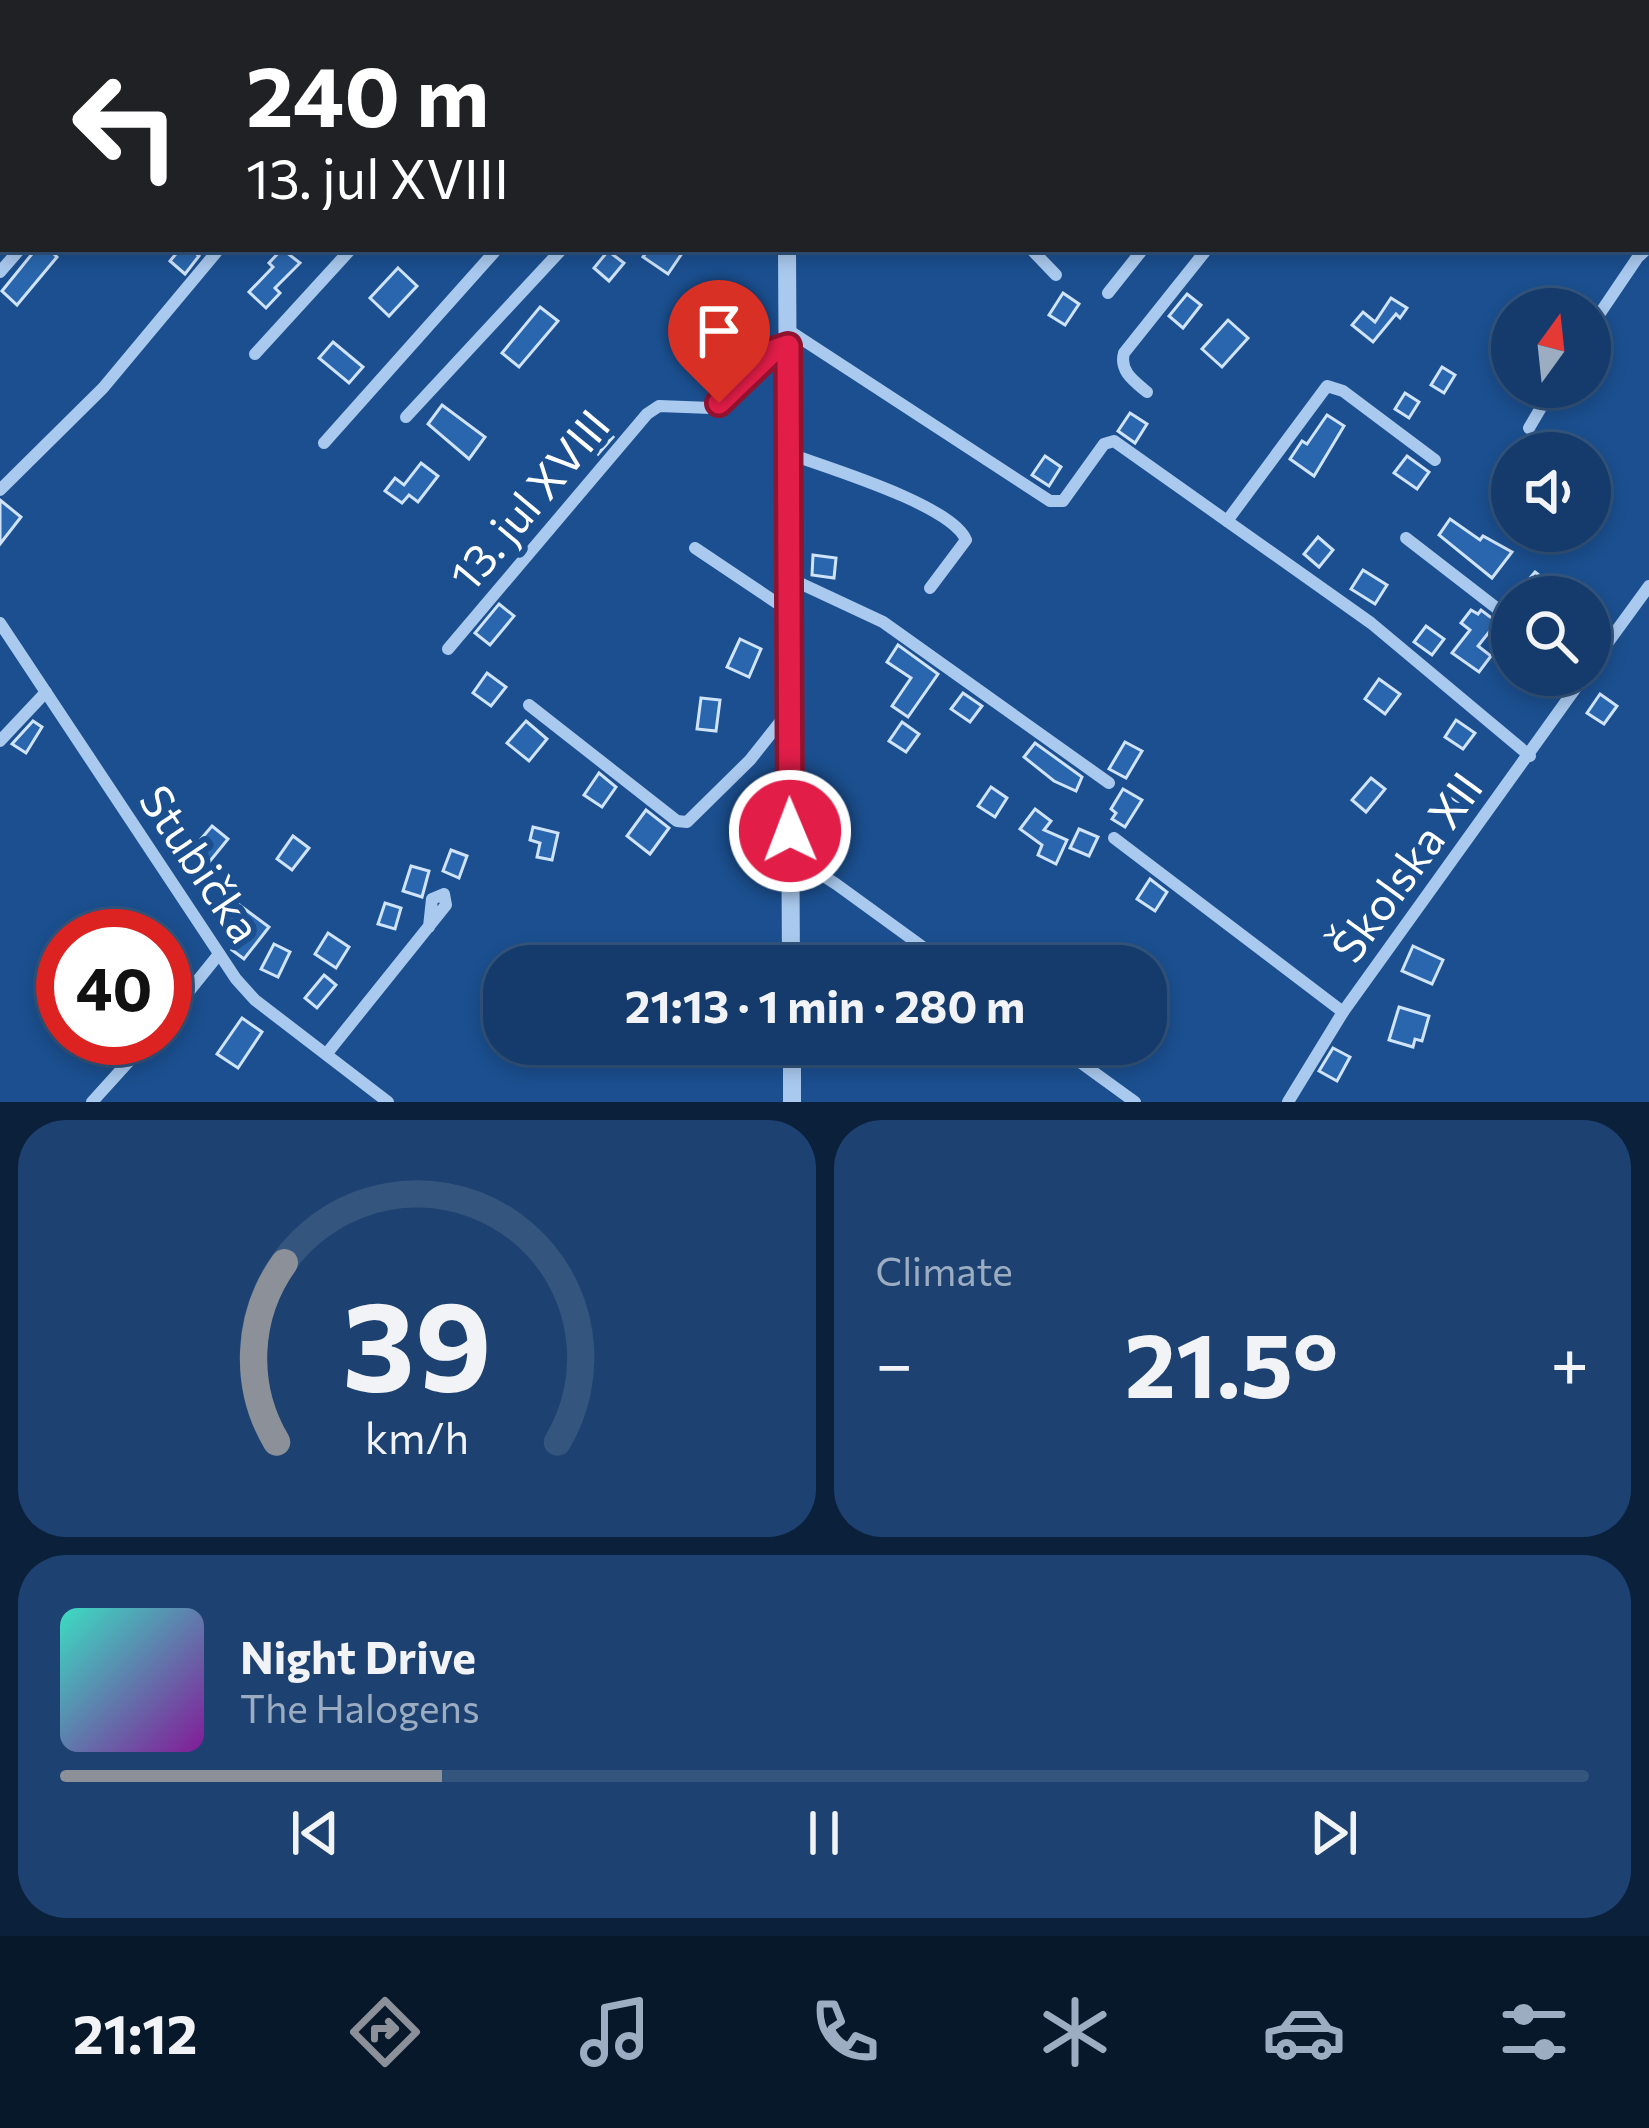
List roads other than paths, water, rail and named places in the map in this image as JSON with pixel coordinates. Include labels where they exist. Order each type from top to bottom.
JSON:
[{"type":"street","points":[[0,490],[103,388],[217,252]]},
{"type":"street","points":[[255,353],[347,252]]},
{"type":"street","points":[[324,443],[493,252]]},
{"type":"street","points":[[406,417],[559,252]]},
{"type":"street","points":[[787,252],[791,945]]},
{"type":"street","points":[[1034,252],[1057,274]]},
{"type":"street","points":[[1108,293],[1141,252]]},
{"type":"street","points":[[1147,392],[1126,374],[1124,353],[1206,252]]},
{"type":"street","points":[[1611,297],[1644,252]]},
{"type":"street","points":[[788,338],[1049,501],[1063,501],[1104,444],[1114,441],[1371,623],[1530,756]]},
{"type":"street","name":"13. jul XVIII","points":[[448,649],[647,414],[658,406],[711,408],[788,338]]},
{"type":"street","points":[[1227,521],[1327,386],[1343,391],[1435,460]]},
{"type":"street","points":[[1529,428],[1541,408]]},
{"type":"street","points":[[790,454],[956,522],[965,540],[962,550],[930,588]]},
{"type":"street","points":[[1406,538],[1491,604]]},
{"type":"street","points":[[695,548],[790,611]]},
{"type":"street","points":[[791,579],[883,622],[1109,783]]},
{"type":"street","points":[[1611,639],[1649,586]]},
{"type":"street","name":"Stubička","points":[[0,623],[219,954],[255,1000],[388,1102]]},
{"type":"street","points":[[0,741],[46,692]]},
{"type":"street","name":"Školska XII","points":[[1288,1102],[1343,1012],[1570,696]]},
{"type":"street","points":[[529,705],[677,821],[687,822],[750,760],[789,711]]},
{"type":"street","points":[[1114,838],[1343,1012]]},
{"type":"street","points":[[790,871],[822,875],[920,945]]},
{"type":"street","points":[[328,1052],[429,927]]},
{"type":"street","points":[[192,988],[219,954]]},
{"type":"street","points":[[92,1102],[126,1065]]},
{"type":"street","points":[[792,1065],[792,1102]]},
{"type":"street","points":[[1084,1065],[1135,1102]]}]
